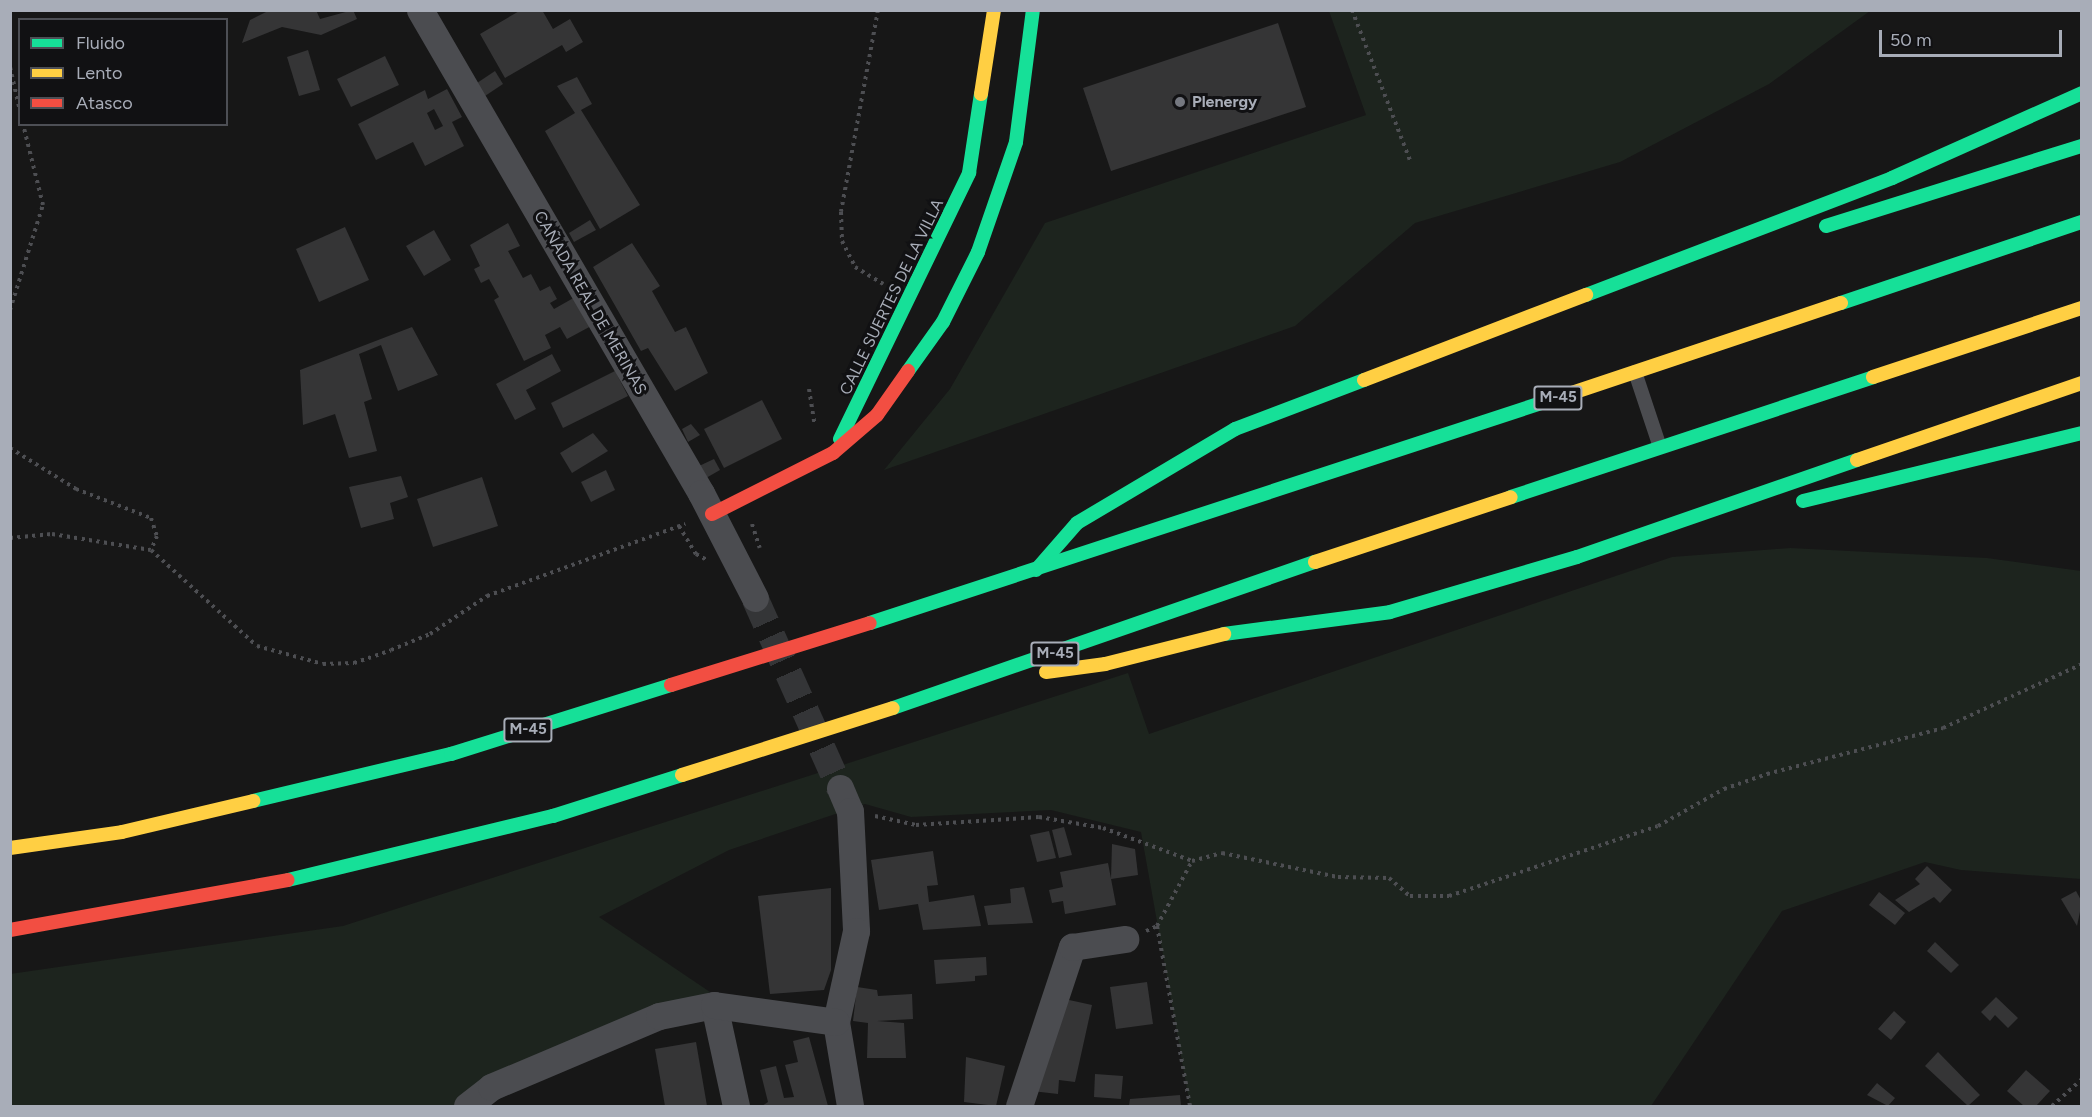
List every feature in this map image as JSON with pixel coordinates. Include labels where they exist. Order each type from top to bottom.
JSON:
[{"type":"main road","name":"CALLE SUERTES DE LA VILLA","points":[[833,453],[965,184],[977,144],[994,10]]},
{"type":"main road","points":[[712,514],[833,453],[877,415],[949,312],[978,252],[1016,142],[1032,10]]},
{"type":"main road","points":[[1035,572],[1077,523],[1175,460],[1235,429],[1892,178],[2082,93]]},
{"type":"main road","points":[[1809,231],[2082,146]]},
{"type":"main road","name":"M-45","points":[[10,848],[122,832],[451,754],[1035,572],[2082,222]]},
{"type":"main road","points":[[1443,350],[1753,249]]},
{"type":"main road","name":"M-45","points":[[10,930],[144,910],[374,862],[553,816],[977,681],[1660,447],[2082,308]]},
{"type":"main road","points":[[1577,557],[2082,383]]},
{"type":"main road","points":[[1782,506],[2082,433]]},
{"type":"main road","points":[[977,681],[1105,663],[1226,634],[1390,612],[1577,557],[1760,512]]},
{"type":"street","name":"CAÑADA REAL DE MERINAS","points":[[420,10],[712,514],[755,598]]},
{"type":"street","points":[[845,799],[856,931],[836,1022],[850,1107]]},
{"type":"street","points":[[1019,1107],[1072,947],[1125,939]]},
{"type":"street","points":[[467,1107],[491,1087],[659,1016],[714,1005],[836,1022]]},
{"type":"street","points":[[714,1005],[736,1107]]},
{"type":"lane","points":[[1635,372],[1660,447]]},
{"type":"path","points":[[878,10],[841,212],[842,241],[855,267],[887,286]]},
{"type":"path","points":[[1352,10],[1410,160]]},
{"type":"path","points":[[10,67],[18,102]]},
{"type":"path","points":[[10,310],[43,205],[23,126]]},
{"type":"path","points":[[10,448],[76,489],[151,518],[157,536],[152,550]]},
{"type":"path","points":[[10,538],[63,534],[152,550],[256,646],[291,660],[354,663],[430,634],[487,596],[712,514]]},
{"type":"path","points":[[845,799],[916,825],[1039,817],[1103,828],[1192,861],[1222,853],[1327,875],[1389,878],[1410,896],[1449,896],[1658,826],[1724,789],[1756,778],[1943,728],[2082,664]]},
{"type":"path","points":[[1190,1107],[1157,926],[1192,861]]},
{"type":"path","points":[[1125,939],[1157,926]]},
{"type":"path","points":[[2052,1107],[2082,1079]]},
{"type":"shaded area","points":[[1329,11],[1870,11],[1769,84],[1620,162],[1415,223],[1295,326],[884,470],[950,389],[1045,223],[1366,115]]},
{"type":"shaded area","points":[[1790,548],[1987,558],[2081,571],[2081,879],[1961,870],[1925,862],[1782,911],[1651,1106],[1190,1106],[1141,832],[1051,810],[911,817],[865,804],[729,850],[599,917],[710,992],[650,1032],[483,1106],[11,1106],[10,974],[343,926],[1128,673],[1149,734],[1672,557]]},
{"type":"building","points":[[270,10],[316,10],[320,19],[353,10],[357,19],[321,35],[282,27],[242,43],[250,20]]},
{"type":"building","points":[[521,10],[542,10],[553,29],[570,19],[583,42],[566,52],[562,45],[505,78],[480,34]]},
{"type":"building","points":[[1278,23],[1306,107],[1111,171],[1083,88]]},
{"type":"building","points":[[308,50],[320,90],[299,96],[287,57]]},
{"type":"building","points":[[385,56],[399,85],[351,107],[337,79]]},
{"type":"building","points":[[495,71],[503,84],[485,96],[477,83]]},
{"type":"building","points":[[577,77],[592,104],[581,110],[640,205],[600,229],[545,131],[575,113],[557,86]]},
{"type":"building","points":[[447,89],[462,117],[452,122],[464,146],[425,166],[413,142],[376,160],[358,124],[425,90],[428,99]],"holes":[[[434,109],[443,126],[435,130],[427,113]]]},
{"type":"building","points":[[590,220],[596,230],[574,242],[569,233]]},
{"type":"building","points":[[508,223],[520,246],[508,251],[523,278],[531,274],[540,291],[550,286],[557,299],[550,303],[554,309],[577,296],[593,325],[567,339],[560,327],[545,335],[551,348],[524,361],[494,300],[499,297],[489,279],[481,283],[474,269],[480,266],[470,245]]},
{"type":"building","points":[[345,227],[369,280],[319,302],[296,249]]},
{"type":"building","points":[[434,230],[451,260],[424,276],[406,246]]},
{"type":"building","points":[[632,243],[660,286],[652,291],[675,332],[686,327],[708,373],[675,391],[648,348],[641,351],[593,267]]},
{"type":"building","points":[[412,327],[438,375],[398,391],[381,345],[359,354],[372,399],[364,402],[377,451],[349,458],[335,414],[303,425],[300,370]]},
{"type":"building","points":[[552,354],[561,371],[526,390],[536,409],[515,420],[496,384]]},
{"type":"building","points":[[615,371],[628,396],[563,428],[551,403]]},
{"type":"building","points":[[762,400],[782,439],[724,468],[704,429]]},
{"type":"building","points":[[691,424],[700,435],[688,442],[682,429]]},
{"type":"building","points":[[593,433],[608,451],[572,473],[560,453]]},
{"type":"building","points":[[714,459],[720,470],[706,478],[699,466]]},
{"type":"building","points":[[606,470],[615,490],[591,502],[581,482]]},
{"type":"building","points":[[401,476],[408,497],[390,503],[394,519],[361,528],[349,487]]},
{"type":"building","points":[[482,477],[498,526],[433,547],[417,499]]},
{"type":"building","points":[[1064,827],[1072,855],[1059,858],[1052,830]]},
{"type":"building","points":[[1049,831],[1056,858],[1037,862],[1030,835]]},
{"type":"building","points":[[1112,844],[1135,849],[1138,875],[1111,879]]},
{"type":"building","points":[[933,851],[938,885],[927,886],[929,902],[974,895],[981,926],[923,930],[918,904],[879,910],[871,860]]},
{"type":"building","points":[[1108,863],[1116,905],[1065,914],[1063,901],[1052,903],[1049,890],[1063,887],[1060,872]]},
{"type":"building","points":[[1927,866],[1952,890],[1940,903],[1934,897],[1909,912],[1895,900],[1920,884],[1915,879]]},
{"type":"building","points":[[1024,887],[1033,923],[988,925],[984,906],[1011,903],[1010,889]]},
{"type":"building","points":[[831,888],[831,970],[824,990],[770,994],[758,896]]},
{"type":"building","points":[[2076,891],[2082,902],[2077,926],[2061,899]]},
{"type":"building","points":[[1879,892],[1905,913],[1895,925],[1869,905]]},
{"type":"building","points":[[1935,942],[1959,965],[1951,973],[1927,951]]},
{"type":"building","points":[[986,957],[987,975],[975,976],[975,981],[936,984],[934,960]]},
{"type":"building","points":[[1147,982],[1153,1024],[1116,1029],[1110,987]]},
{"type":"building","points":[[857,987],[877,990],[878,996],[912,994],[913,1019],[877,1021],[904,1023],[906,1058],[867,1058],[868,1023],[853,1021]]},
{"type":"building","points":[[1996,997],[2018,1018],[2008,1028],[1995,1015],[1990,1021],[1981,1012]]},
{"type":"building","points":[[1060,998],[1092,1005],[1075,1082],[1059,1080],[1058,1094],[1032,1091]]},
{"type":"building","points":[[1894,1011],[1906,1022],[1891,1040],[1878,1029]]},
{"type":"building","points":[[809,1037],[828,1106],[762,1106],[768,1102],[760,1070],[776,1066],[784,1098],[794,1097],[785,1065],[798,1062],[793,1041]]},
{"type":"building","points":[[696,1042],[707,1106],[665,1106],[655,1049]]},
{"type":"building","points":[[1938,1052],[1980,1095],[1968,1106],[1925,1066]]},
{"type":"building","points":[[966,1057],[1005,1066],[996,1106],[964,1102]]},
{"type":"building","points":[[2026,1070],[2050,1091],[2036,1106],[2024,1106],[2007,1091]]},
{"type":"building","points":[[1095,1074],[1123,1076],[1121,1099],[1094,1097]]},
{"type":"building","points":[[1877,1083],[1895,1098],[1888,1106],[1867,1095]]},
{"type":"building","points":[[1180,1095],[1181,1106],[1129,1106],[1130,1099]]},
{"type":"tunnel","points":[[755,598],[840,788]]},
{"type":"traffic: fast","points":[[908,371],[943,322],[978,252],[1016,142],[1033,10]]},
{"type":"traffic: fast","points":[[1586,295],[1892,178],[2082,93]]},
{"type":"traffic: fast","points":[[840,439],[969,173],[981,94]]},
{"type":"traffic: fast","points":[[1826,226],[2082,146]]},
{"type":"traffic: fast","points":[[1841,303],[2082,222]]},
{"type":"traffic: fast","points":[[1511,497],[1873,377]]},
{"type":"traffic: fast","points":[[1036,570],[1077,523],[1235,429],[1364,380]]},
{"type":"traffic: fast","points":[[870,623],[1566,395]]},
{"type":"traffic: fast","points":[[1803,501],[2082,433]]},
{"type":"traffic: fast","points":[[1224,634],[1390,612],[1577,557],[1857,460]]},
{"type":"traffic: fast","points":[[893,708],[1315,562]]},
{"type":"traffic: fast","points":[[253,801],[451,754],[671,685]]},
{"type":"traffic: fast","points":[[288,880],[553,816],[682,775]]},
{"type":"traffic: slow","points":[[981,94],[994,10]]},
{"type":"traffic: slow","points":[[1364,380],[1586,295]]},
{"type":"traffic: slow","points":[[1566,395],[1841,303]]},
{"type":"traffic: slow","points":[[1873,377],[2082,308]]},
{"type":"traffic: slow","points":[[1857,460],[2082,383]]},
{"type":"traffic: slow","points":[[1315,562],[1511,497]]},
{"type":"traffic: slow","points":[[1046,672],[1105,664],[1224,634]]},
{"type":"traffic: slow","points":[[682,775],[893,708]]},
{"type":"traffic: slow","points":[[10,848],[122,832],[253,801]]},
{"type":"traffic: jam","points":[[712,514],[833,453],[877,415],[908,371]]},
{"type":"traffic: jam","points":[[671,685],[870,623]]},
{"type":"traffic: jam","points":[[10,930],[288,880]]},
{"type":"place","name":"Plenergy","points":[[1180,102]]}]
